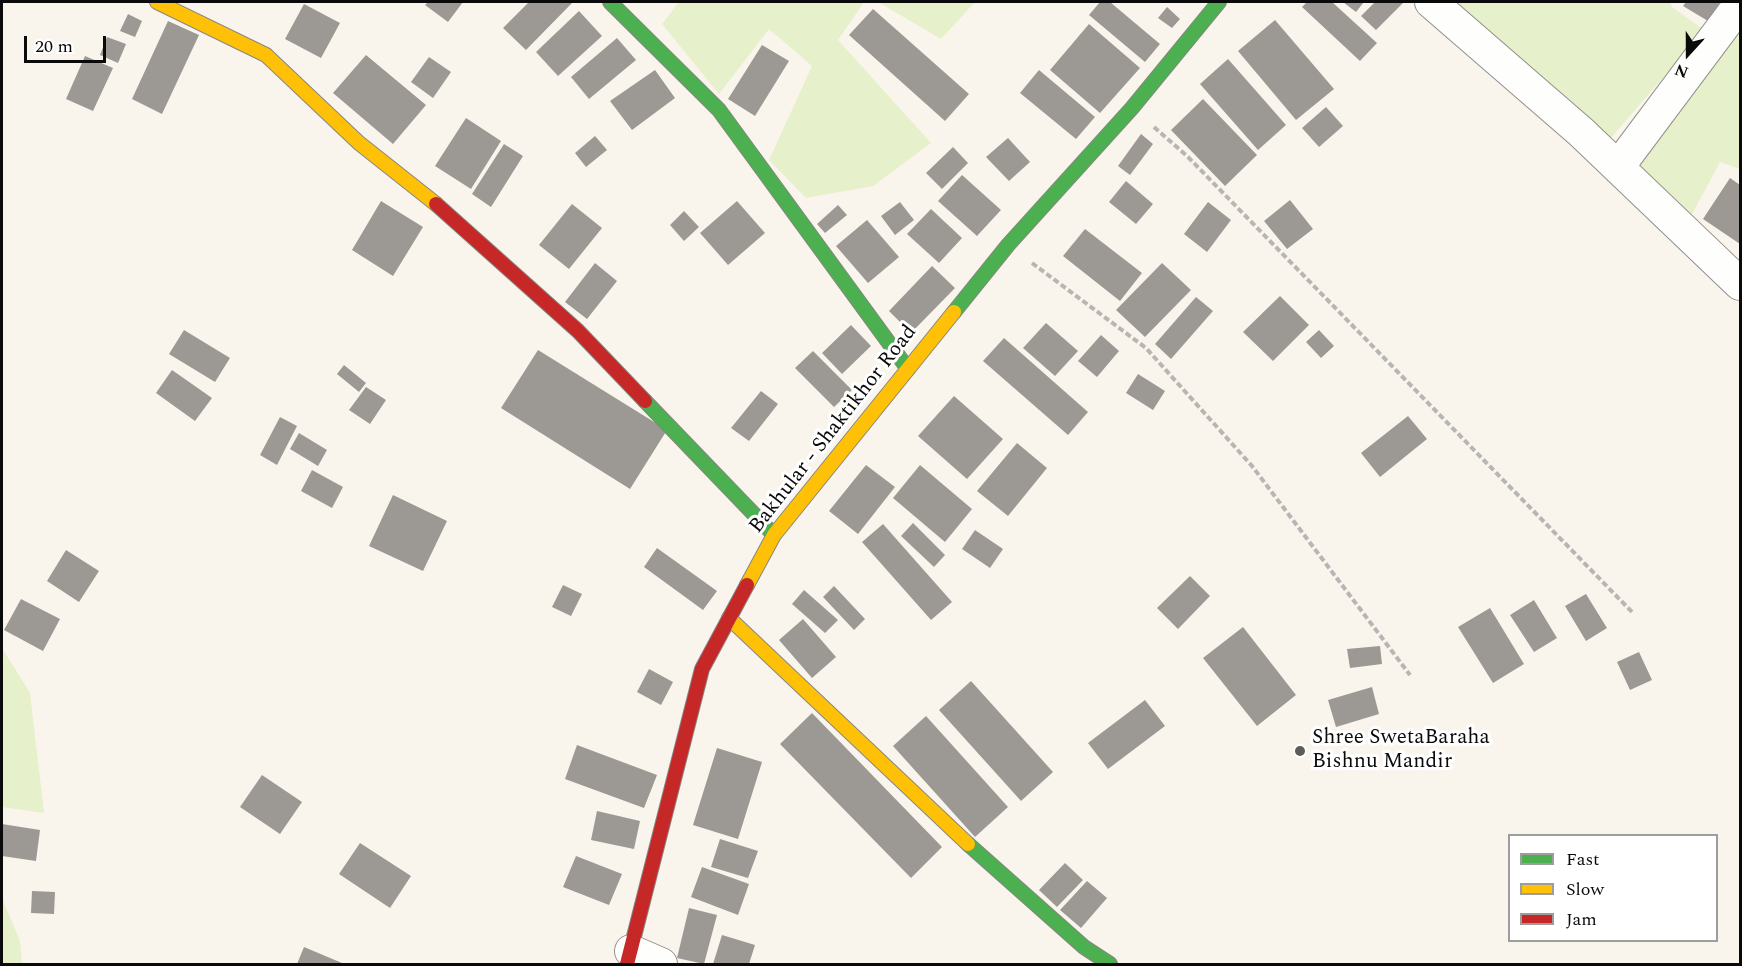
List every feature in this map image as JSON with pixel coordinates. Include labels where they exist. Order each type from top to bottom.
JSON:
[{"type":"street","points":[[157,2],[266,55],[359,143],[425,194],[578,331],[774,535]]},
{"type":"street","points":[[610,2],[719,110],[908,369]]},
{"type":"street","name":"Bakhular - Shaktikhor Road","points":[[629,958],[702,669],[774,535],[1008,245],[1132,108],[1219,2]]},
{"type":"street","points":[[1431,2],[1618,167],[1740,284]]},
{"type":"street","points":[[1618,167],[1740,4]]},
{"type":"street","points":[[729,618],[982,857],[1084,947],[1110,964]]},
{"type":"street","points":[[629,958],[661,964]]},
{"type":"path","points":[[1132,108],[1187,156],[1633,613]]},
{"type":"path","points":[[1008,245],[1146,348],[1252,466],[1410,675]]},
{"type":"green space","points":[[679,2],[864,2],[838,40],[931,143],[873,186],[806,198],[769,160],[812,66],[769,29],[719,94],[662,24]]},
{"type":"green space","points":[[878,2],[975,2],[941,39]]},
{"type":"green space","points":[[1455,2],[1670,2],[1672,7],[1704,30],[1610,139]]},
{"type":"green space","points":[[1740,26],[1740,169],[1720,162],[1690,218],[1633,166]]},
{"type":"green space","points":[[2,648],[30,693],[44,813],[2,807]]},
{"type":"green space","points":[[2,898],[20,941],[22,964],[2,964]]},
{"type":"building","points":[[428,2],[463,2],[448,22],[425,5]]},
{"type":"building","points":[[529,2],[573,2],[526,50],[503,28]]},
{"type":"building","points":[[1100,2],[1110,2],[1160,44],[1145,62],[1089,15]]},
{"type":"building","points":[[1307,2],[1332,2],[1377,43],[1360,61],[1302,7]]},
{"type":"building","points":[[1343,2],[1364,2],[1356,12]]},
{"type":"building","points":[[1375,2],[1404,2],[1376,30],[1361,16]]},
{"type":"building","points":[[1686,2],[1720,2],[1708,21],[1683,6]]},
{"type":"building","points":[[304,4],[340,23],[321,58],[285,39]]},
{"type":"building","points":[[1167,7],[1180,19],[1172,28],[1158,18]]},
{"type":"building","points":[[873,9],[969,94],[945,121],[849,35]]},
{"type":"building","points":[[579,11],[602,36],[558,76],[536,52]]},
{"type":"building","points":[[128,14],[142,21],[135,37],[120,31]]},
{"type":"building","points":[[1275,20],[1334,89],[1296,120],[1238,51]]},
{"type":"building","points":[[168,21],[199,35],[162,114],[132,99]]},
{"type":"building","points":[[1089,24],[1140,68],[1100,113],[1050,70]]},
{"type":"building","points":[[107,37],[126,44],[118,63],[100,55]]},
{"type":"building","points":[[617,38],[636,60],[589,99],[571,77]]},
{"type":"building","points":[[762,45],[789,61],[755,116],[728,99]]},
{"type":"building","points":[[366,55],[426,105],[393,144],[333,93]]},
{"type":"building","points":[[85,56],[113,68],[93,111],[66,99]]},
{"type":"building","points":[[429,57],[451,72],[433,98],[411,82]]},
{"type":"building","points":[[1228,59],[1286,125],[1258,150],[1200,84]]},
{"type":"building","points":[[655,70],[675,98],[632,130],[610,101]]},
{"type":"building","points":[[1039,70],[1095,117],[1076,139],[1020,93]]},
{"type":"building","points":[[1203,99],[1257,155],[1225,186],[1171,130]]},
{"type":"building","points":[[1326,107],[1343,126],[1319,147],[1302,128]]},
{"type":"building","points":[[466,118],[501,141],[471,189],[435,166]]},
{"type":"building","points":[[1141,134],[1153,144],[1130,175],[1118,166]]},
{"type":"building","points":[[595,136],[607,150],[586,167],[575,153]]},
{"type":"building","points":[[1008,138],[1030,162],[1009,181],[986,157]]},
{"type":"building","points":[[504,144],[523,156],[491,207],[472,194]]},
{"type":"building","points":[[953,147],[968,163],[942,189],[926,173]]},
{"type":"building","points":[[962,175],[1001,210],[977,236],[938,201]]},
{"type":"building","points":[[1730,178],[1740,185],[1740,244],[1703,219]]},
{"type":"building","points":[[1126,181],[1153,204],[1136,224],[1109,202]]},
{"type":"building","points":[[1290,200],[1313,229],[1287,249],[1264,221]]},
{"type":"building","points":[[381,201],[423,227],[393,276],[352,250]]},
{"type":"building","points":[[737,201],[765,233],[728,265],[700,233]]},
{"type":"building","points":[[900,202],[914,220],[895,235],[881,216]]},
{"type":"building","points":[[1208,202],[1231,220],[1207,252],[1184,234]]},
{"type":"building","points":[[572,204],[602,228],[569,269],[539,245]]},
{"type":"building","points":[[838,205],[847,215],[825,233],[817,224]]},
{"type":"building","points":[[931,209],[962,238],[939,263],[907,234]]},
{"type":"building","points":[[684,211],[699,227],[684,241],[670,225]]},
{"type":"building","points":[[867,220],[899,257],[868,283],[836,246]]},
{"type":"building","points":[[1085,229],[1142,273],[1120,301],[1063,256]]},
{"type":"building","points":[[595,263],[617,281],[587,319],[565,302]]},
{"type":"building","points":[[1162,263],[1191,290],[1145,337],[1116,310]]},
{"type":"building","points":[[932,266],[955,288],[911,333],[889,311]]},
{"type":"building","points":[[1280,296],[1309,325],[1273,361],[1243,332]]},
{"type":"building","points":[[1196,297],[1213,311],[1171,359],[1155,344]]},
{"type":"building","points":[[1046,323],[1078,351],[1055,376],[1023,348]]},
{"type":"building","points":[[851,325],[871,346],[842,374],[822,353]]},
{"type":"building","points":[[184,330],[230,358],[215,382],[169,354]]},
{"type":"building","points":[[1319,330],[1334,346],[1321,358],[1306,342]]},
{"type":"building","points":[[1101,335],[1119,351],[1097,377],[1078,361]]},
{"type":"building","points":[[1004,338],[1088,412],[1068,435],[983,361]]},
{"type":"building","points":[[538,350],[667,430],[630,489],[501,408]]},
{"type":"building","points":[[813,351],[852,390],[834,407],[795,368]]},
{"type":"building","points":[[344,365],[366,383],[359,392],[337,374]]},
{"type":"building","points":[[172,370],[212,398],[195,421],[156,393]]},
{"type":"building","points":[[1138,374],[1165,391],[1153,410],[1126,393]]},
{"type":"building","points":[[366,387],[386,400],[370,424],[349,410]]},
{"type":"building","points":[[761,391],[778,404],[749,441],[731,428]]},
{"type":"building","points":[[954,396],[1003,439],[967,479],[918,436]]},
{"type":"building","points":[[1408,416],[1427,439],[1380,477],[1361,453]]},
{"type":"building","points":[[280,417],[297,426],[277,465],[260,455]]},
{"type":"building","points":[[299,433],[327,450],[318,466],[290,449]]},
{"type":"building","points":[[1017,443],[1047,468],[1008,516],[977,491]]},
{"type":"building","points":[[866,465],[895,487],[858,534],[829,511]]},
{"type":"building","points":[[920,465],[972,509],[945,542],[893,498]]},
{"type":"building","points":[[312,470],[343,487],[332,508],[301,491]]},
{"type":"building","points":[[393,495],[447,521],[423,571],[369,546]]},
{"type":"building","points":[[913,523],[945,555],[934,567],[901,536]]},
{"type":"building","points":[[883,524],[952,602],[931,620],[862,542]]},
{"type":"building","points":[[975,530],[1003,549],[990,568],[962,549]]},
{"type":"building","points":[[657,548],[717,591],[703,610],[644,567]]},
{"type":"building","points":[[66,550],[99,571],[79,602],[47,581]]},
{"type":"building","points":[[1190,576],[1210,596],[1178,629],[1157,608]]},
{"type":"building","points":[[563,585],[582,594],[571,616],[552,607]]},
{"type":"building","points":[[834,586],[865,619],[854,630],[823,597]]},
{"type":"building","points":[[804,590],[838,620],[825,633],[792,604]]},
{"type":"building","points":[[1586,594],[1607,628],[1586,641],[1565,606]]},
{"type":"building","points":[[21,599],[60,619],[43,651],[4,630]]},
{"type":"building","points":[[1534,600],[1557,638],[1534,652],[1510,615]]},
{"type":"building","points":[[1490,608],[1524,664],[1493,683],[1458,627]]},
{"type":"building","points":[[803,619],[836,657],[812,678],[779,640]]},
{"type":"building","points":[[1243,627],[1296,695],[1257,726],[1203,658]]},
{"type":"building","points":[[1380,646],[1382,664],[1350,668],[1347,649]]},
{"type":"building","points":[[1639,652],[1652,680],[1630,690],[1617,662]]},
{"type":"building","points":[[649,669],[673,682],[661,705],[637,692]]},
{"type":"building","points":[[971,681],[1053,772],[1021,801],[939,710]]},
{"type":"building","points":[[1372,687],[1379,714],[1336,727],[1328,700]]},
{"type":"building","points":[[1145,700],[1165,726],[1108,769],[1088,743]]},
{"type":"building","points":[[812,713],[942,847],[911,878],[780,744]]},
{"type":"building","points":[[926,716],[1008,807],[975,837],[893,746]]},
{"type":"building","points":[[577,745],[657,775],[644,808],[565,779]]},
{"type":"building","points":[[717,748],[762,762],[738,839],[693,825]]},
{"type":"building","points":[[262,775],[302,802],[280,834],[240,807]]},
{"type":"building","points":[[597,811],[640,821],[634,849],[591,840]]},
{"type":"building","points":[[2,824],[40,830],[36,861],[2,856]]},
{"type":"building","points":[[720,839],[758,851],[748,878],[711,867]]},
{"type":"building","points":[[360,843],[411,876],[390,908],[339,874]]},
{"type":"building","points":[[576,856],[622,874],[609,905],[563,887]]},
{"type":"building","points":[[1065,863],[1083,880],[1057,907],[1039,890]]},
{"type":"building","points":[[702,867],[749,884],[738,915],[691,897]]},
{"type":"building","points":[[1087,881],[1107,898],[1081,928],[1060,910]]},
{"type":"building","points":[[32,891],[55,892],[54,914],[31,913]]},
{"type":"building","points":[[689,908],[717,915],[704,964],[677,958]]},
{"type":"building","points":[[722,935],[755,945],[749,964],[713,964]]},
{"type":"building","points":[[304,947],[342,963],[342,964],[297,964]]},
{"type":"traffic: fast","points":[[610,2],[719,110],[908,369]]},
{"type":"traffic: fast","points":[[954,312],[1008,245],[1132,108],[1219,2]]},
{"type":"traffic: fast","points":[[645,401],[774,535]]},
{"type":"traffic: fast","points":[[968,844],[1084,947],[1110,964]]},
{"type":"traffic: slow","points":[[157,2],[266,55],[359,143],[436,204]]},
{"type":"traffic: slow","points":[[747,585],[774,535],[954,312]]},
{"type":"traffic: slow","points":[[729,618],[968,844]]},
{"type":"traffic: jam","points":[[436,204],[578,331],[645,401]]},
{"type":"traffic: jam","points":[[627,964],[702,669],[747,585]]},
{"type":"place","name":"Shree SwetaBaraha Bishnu Mandir","points":[[1300,751]]}]
